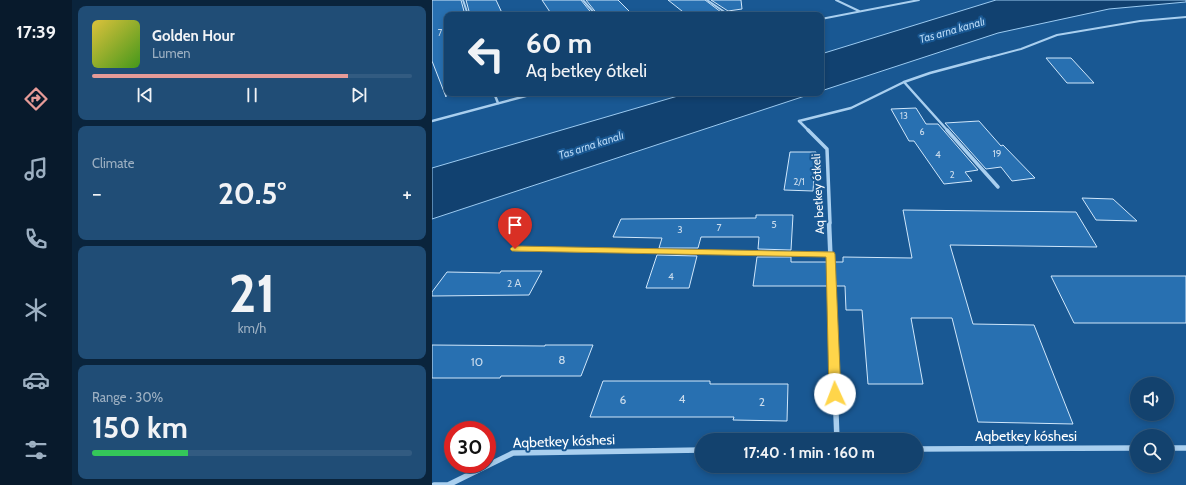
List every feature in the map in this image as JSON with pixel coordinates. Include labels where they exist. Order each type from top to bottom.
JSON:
[{"type":"street","points":[[464,0],[467,12]]},
{"type":"street","points":[[583,0],[593,12]]},
{"type":"street","points":[[707,0],[725,12]]},
{"type":"street","points":[[836,0],[859,11]]},
{"type":"street","points":[[824,18],[919,0]]},
{"type":"street","points":[[998,187],[904,82],[930,73],[1021,49],[1057,35],[1140,22],[1186,17]]},
{"type":"street","name":"Aq betkey ótkeli","points":[[837,433],[827,149],[799,121],[851,108],[904,82]]},
{"type":"street","points":[[495,96],[498,103]]},
{"type":"street","points":[[432,121],[525,96]]},
{"type":"street","points":[[515,249],[831,254]]},
{"type":"street","name":"Aqbetkey kóshesi","points":[[923,449],[1130,448]]},
{"type":"street","points":[[1174,448],[1186,448]]},
{"type":"street","name":"Aqbetkey kóshesi","points":[[434,485],[448,484],[512,452],[695,450]]},
{"type":"water","name":"Tas arna kanalı","points":[[996,0],[1186,0],[1186,2],[1109,9],[998,33],[824,90],[824,53]]},
{"type":"water","name":"Tas arna kanalı","points":[[678,96],[805,96],[432,219],[432,168]]},
{"type":"building","points":[[432,0],[461,0],[464,12],[444,12],[444,92],[432,61]]},
{"type":"building","points":[[466,0],[496,0],[502,12],[469,12]]},
{"type":"building","points":[[542,0],[581,0],[591,12],[550,12]]},
{"type":"building","points":[[586,0],[618,0],[630,12],[596,12]]},
{"type":"building","points":[[668,0],[705,0],[721,12],[683,12]]},
{"type":"building","points":[[711,0],[741,0],[742,9],[728,11]]},
{"type":"building","points":[[1046,58],[1071,58],[1094,83],[1067,83]]},
{"type":"building","points":[[916,108],[926,124],[938,124],[978,170],[965,172],[972,181],[944,184],[914,141],[909,141],[891,109]]},
{"type":"building","points":[[979,121],[1001,146],[1003,145],[1035,178],[1012,181],[1001,167],[986,169],[945,123]]},
{"type":"building","points":[[790,152],[816,152],[813,191],[784,190]]},
{"type":"building","points":[[1082,198],[1113,199],[1137,221],[1096,220]]},
{"type":"building","points":[[903,210],[1076,212],[1097,247],[950,245],[973,324],[1034,325],[1073,424],[978,422],[952,318],[911,318],[923,384],[868,384],[862,310],[846,310],[845,286],[836,286],[834,262],[843,262],[843,257],[912,258]]},
{"type":"building","points":[[756,215],[793,215],[791,250],[758,249],[759,237],[701,237],[698,248],[659,248],[662,238],[613,237],[621,219],[756,218]]},
{"type":"building","points":[[657,255],[697,256],[689,288],[646,288]]},
{"type":"building","points":[[757,257],[791,257],[791,262],[827,262],[828,286],[753,286]]},
{"type":"building","points":[[501,271],[542,271],[529,295],[432,296],[432,292],[447,272],[500,273]]},
{"type":"building","points":[[1051,276],[1186,276],[1186,323],[1074,323]]},
{"type":"building","points":[[432,345],[593,345],[581,376],[432,378]]},
{"type":"building","points":[[603,381],[710,381],[710,384],[788,384],[787,421],[733,420],[734,417],[590,417]]},
{"type":"route","points":[[515,249],[831,254],[835,394]]}]
